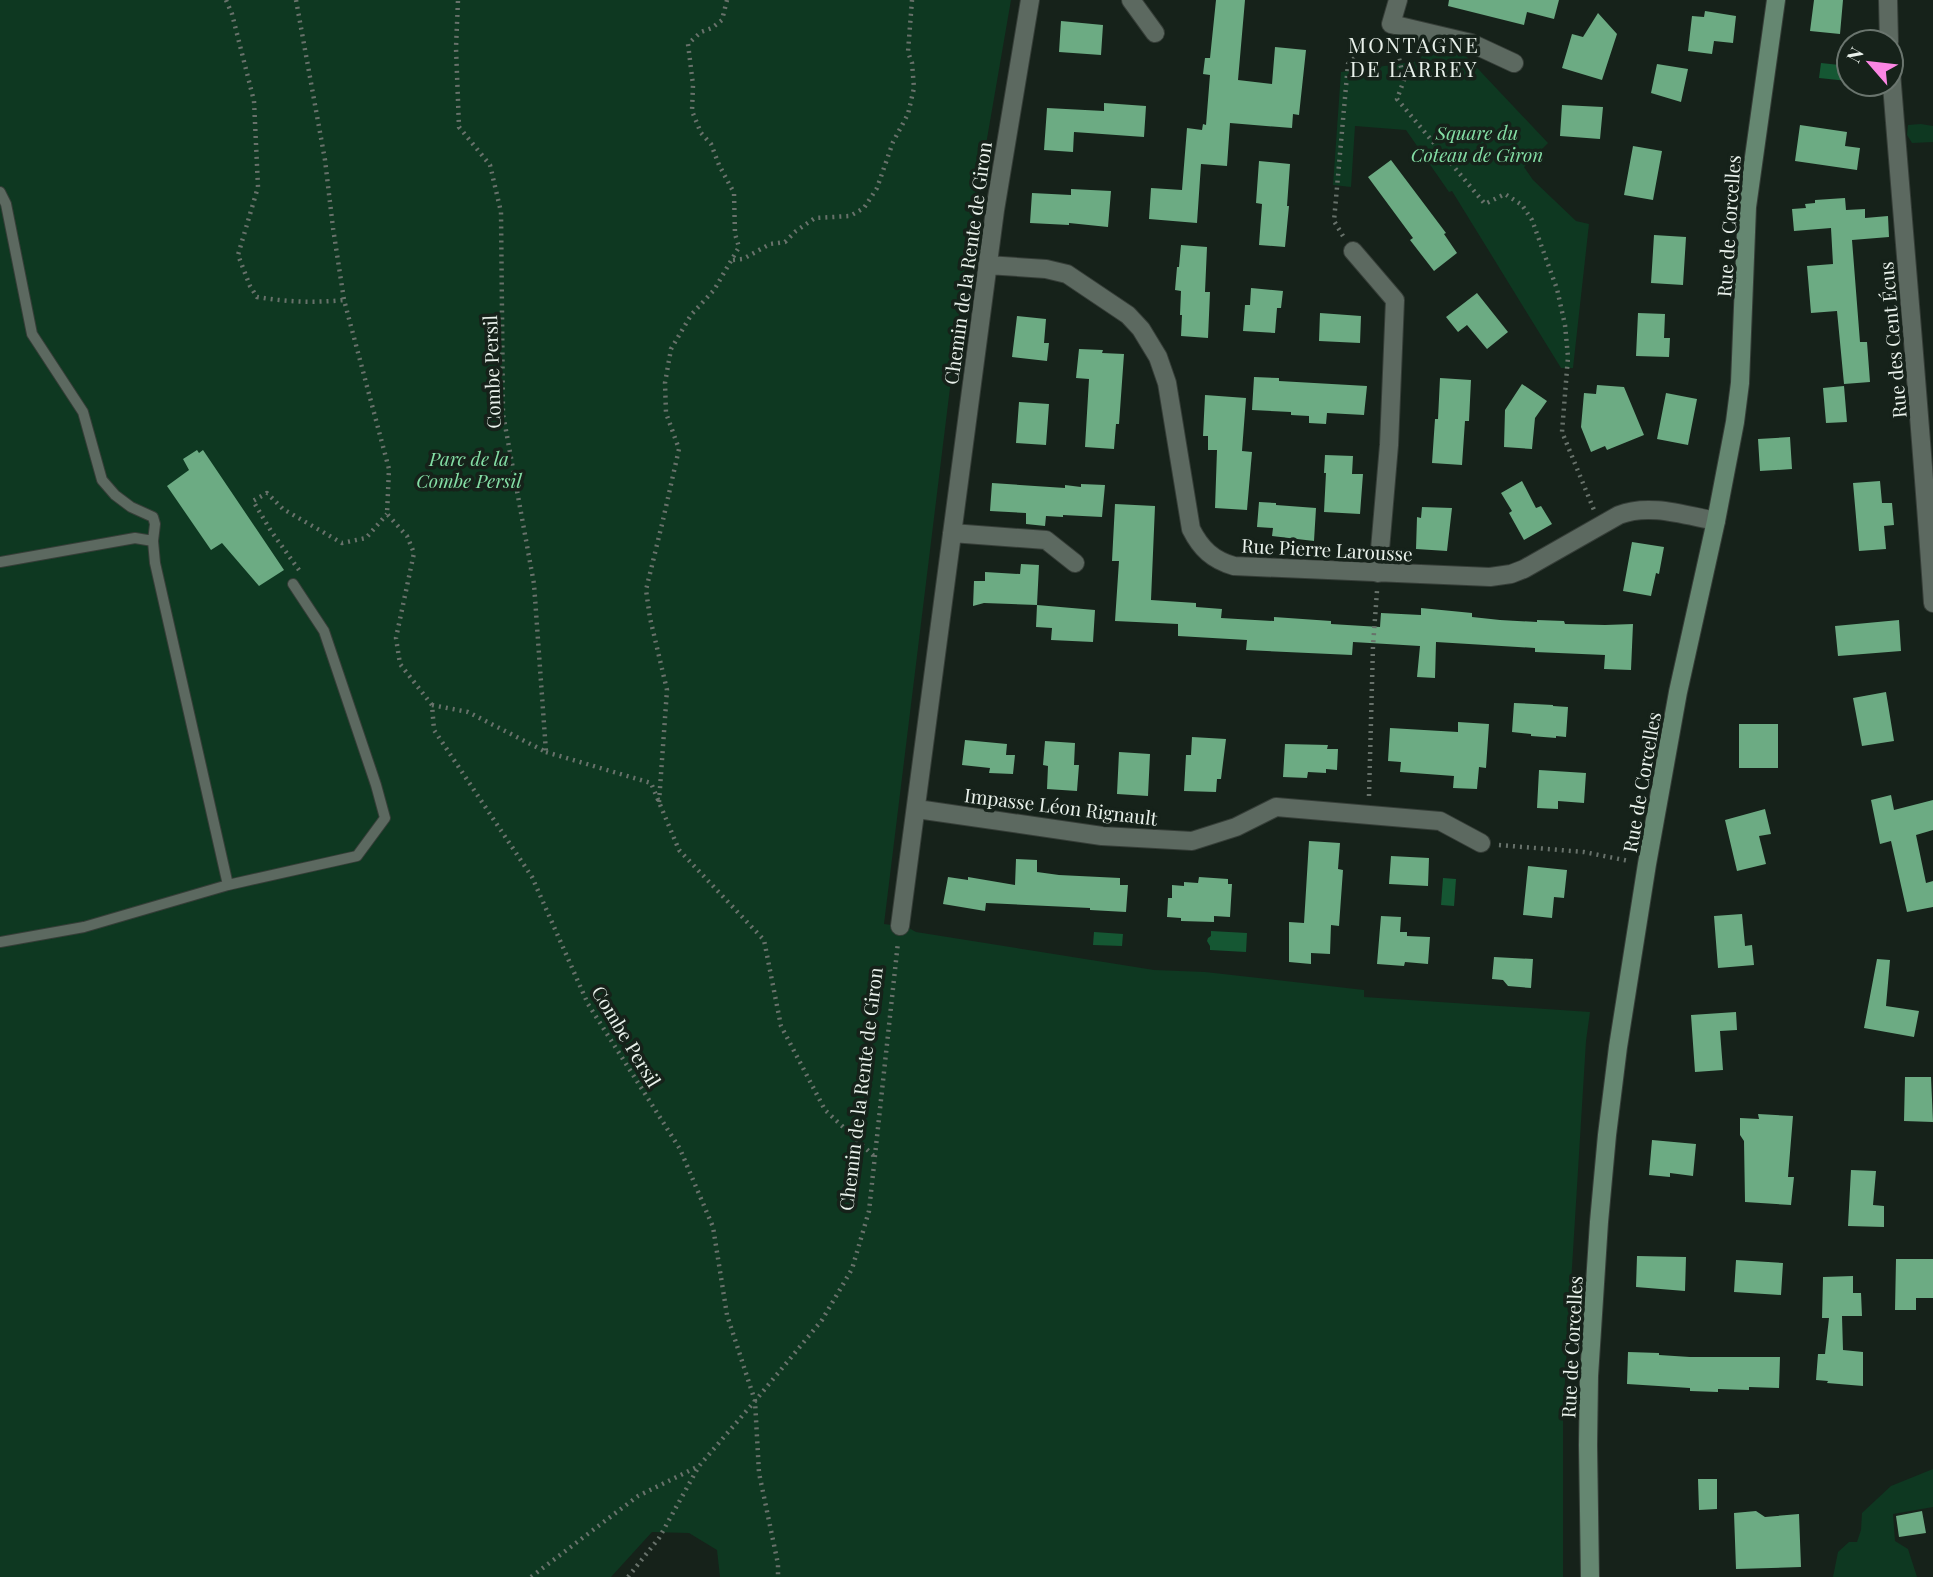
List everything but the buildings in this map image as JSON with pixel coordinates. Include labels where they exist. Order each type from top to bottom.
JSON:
[{"type":"main road","name":"Rue de Corcelles","points":[[1590,1577],[1589,1404],[1599,1222],[1607,1135],[1647,864],[1678,692],[1729,460],[1740,383],[1747,207],[1776,0]]},
{"type":"street","name":"Chemin de la Rente de Giron","points":[[900,926],[987,265],[1030,0]]},
{"type":"street","points":[[1131,0],[1155,33]]},
{"type":"street","points":[[1398,0],[1391,24],[1471,43],[1514,63]]},
{"type":"street","points":[[1888,0],[1889,28]]},
{"type":"street","name":"Rue des Cent Écus","points":[[1893,98],[1923,449],[1933,604]]},
{"type":"street","points":[[1353,251],[1395,300],[1389,445],[1378,573]]},
{"type":"street","name":"Rue Pierre Larousse","points":[[987,265],[1046,269],[1068,274],[1128,315],[1148,338],[1167,383],[1189,521],[1199,543],[1222,563],[1234,566],[1378,573],[1500,576],[1524,569],[1632,510],[1644,509],[1716,521]]},
{"type":"street","points":[[952,533],[1046,540],[1075,562]]},
{"type":"street","name":"Impasse Léon Rignault","points":[[917,809],[1102,836],[1192,841],[1236,827],[1276,807],[1440,821],[1481,844]]},
{"type":"lane","points":[[0,192],[6,204],[32,334],[83,412],[102,480],[115,495],[131,507],[153,517],[155,563],[228,885]]},
{"type":"lane","points":[[0,562],[135,538],[153,541]]},
{"type":"lane","points":[[0,942],[84,927],[228,885],[357,856],[385,818],[324,631],[293,584]]},
{"type":"path","points":[[226,0],[254,101],[258,187],[238,255],[250,286],[257,297],[276,300],[316,303],[344,300]]},
{"type":"path","points":[[293,584],[301,572],[253,501],[267,493],[283,509],[342,544],[366,538],[387,514],[389,469],[344,300],[324,160],[296,0]]},
{"type":"path","name":"Combe Persil","points":[[458,0],[456,48],[459,127],[490,165],[501,212],[503,414],[534,584],[546,752]]},
{"type":"path","points":[[659,802],[667,690],[646,590],[679,449],[666,412],[665,383],[671,349],[685,323],[714,290],[739,247],[735,234],[734,193],[692,111],[688,44],[701,32],[722,20],[727,0]]},
{"type":"path","points":[[732,260],[743,259],[770,244],[785,242],[815,218],[850,216],[863,208],[877,188],[893,142],[908,114],[914,88],[912,63],[908,52],[912,0]]},
{"type":"path","points":[[1353,251],[1334,221],[1348,64],[1391,24],[1404,80],[1397,99],[1485,204],[1505,194],[1522,205],[1532,220],[1566,325],[1568,357],[1562,432],[1601,526]]},
{"type":"path","name":"Combe Persil","points":[[387,514],[407,536],[414,553],[396,638],[400,664],[432,705],[434,730],[532,877],[588,1004],[680,1149],[713,1227],[727,1315],[755,1401],[759,1473],[778,1564],[778,1577]]},
{"type":"path","points":[[1368,814],[1378,573]]},
{"type":"path","points":[[432,705],[468,712],[546,752],[650,783],[679,850],[764,940],[781,1026],[825,1110],[876,1158]]},
{"type":"path","points":[[1481,844],[1584,852],[1647,864]]},
{"type":"path","name":"Chemin de la Rente de Giron","points":[[628,1577],[659,1538],[699,1466],[822,1320],[852,1269],[869,1210],[900,926]]},
{"type":"path","points":[[531,1577],[638,1496],[699,1466]]},
{"type":"green space","name":"Parc de la Combe Persil","points":[[0,0],[1011,0],[965,266],[884,924],[907,927],[916,932],[1154,970],[1205,972],[1364,990],[1364,997],[1590,1012],[1563,1413],[1563,1577],[720,1577],[717,1550],[689,1533],[652,1532],[611,1577],[0,1577]]},
{"type":"green space","name":"Square du Coteau de Giron","points":[[1440,46],[1464,54],[1548,143],[1524,167],[1533,180],[1576,221],[1589,224],[1573,368],[1561,368],[1452,191],[1449,192],[1406,130],[1355,126],[1351,187],[1333,185],[1341,72],[1420,61],[1423,50]]},
{"type":"green space","points":[[1908,125],[1933,126],[1933,142],[1912,143],[1907,135]]},
{"type":"green space","points":[[1933,1469],[1933,1507],[1893,1514],[1895,1541],[1908,1549],[1917,1577],[1833,1577],[1838,1552],[1849,1542],[1857,1542],[1862,1513],[1891,1486]]},
{"type":"shaded area","points":[[1821,63],[1835,64],[1835,80],[1819,78]]},
{"type":"shaded area","points":[[1443,878],[1456,879],[1454,906],[1441,905]]},
{"type":"shaded area","points":[[1211,931],[1247,933],[1246,952],[1210,950],[1207,941]]},
{"type":"shaded area","points":[[1094,932],[1123,934],[1122,946],[1093,945]]},
{"type":"district","name":"MONTAGNE DE LARREY","points":[[1414,56]]}]
